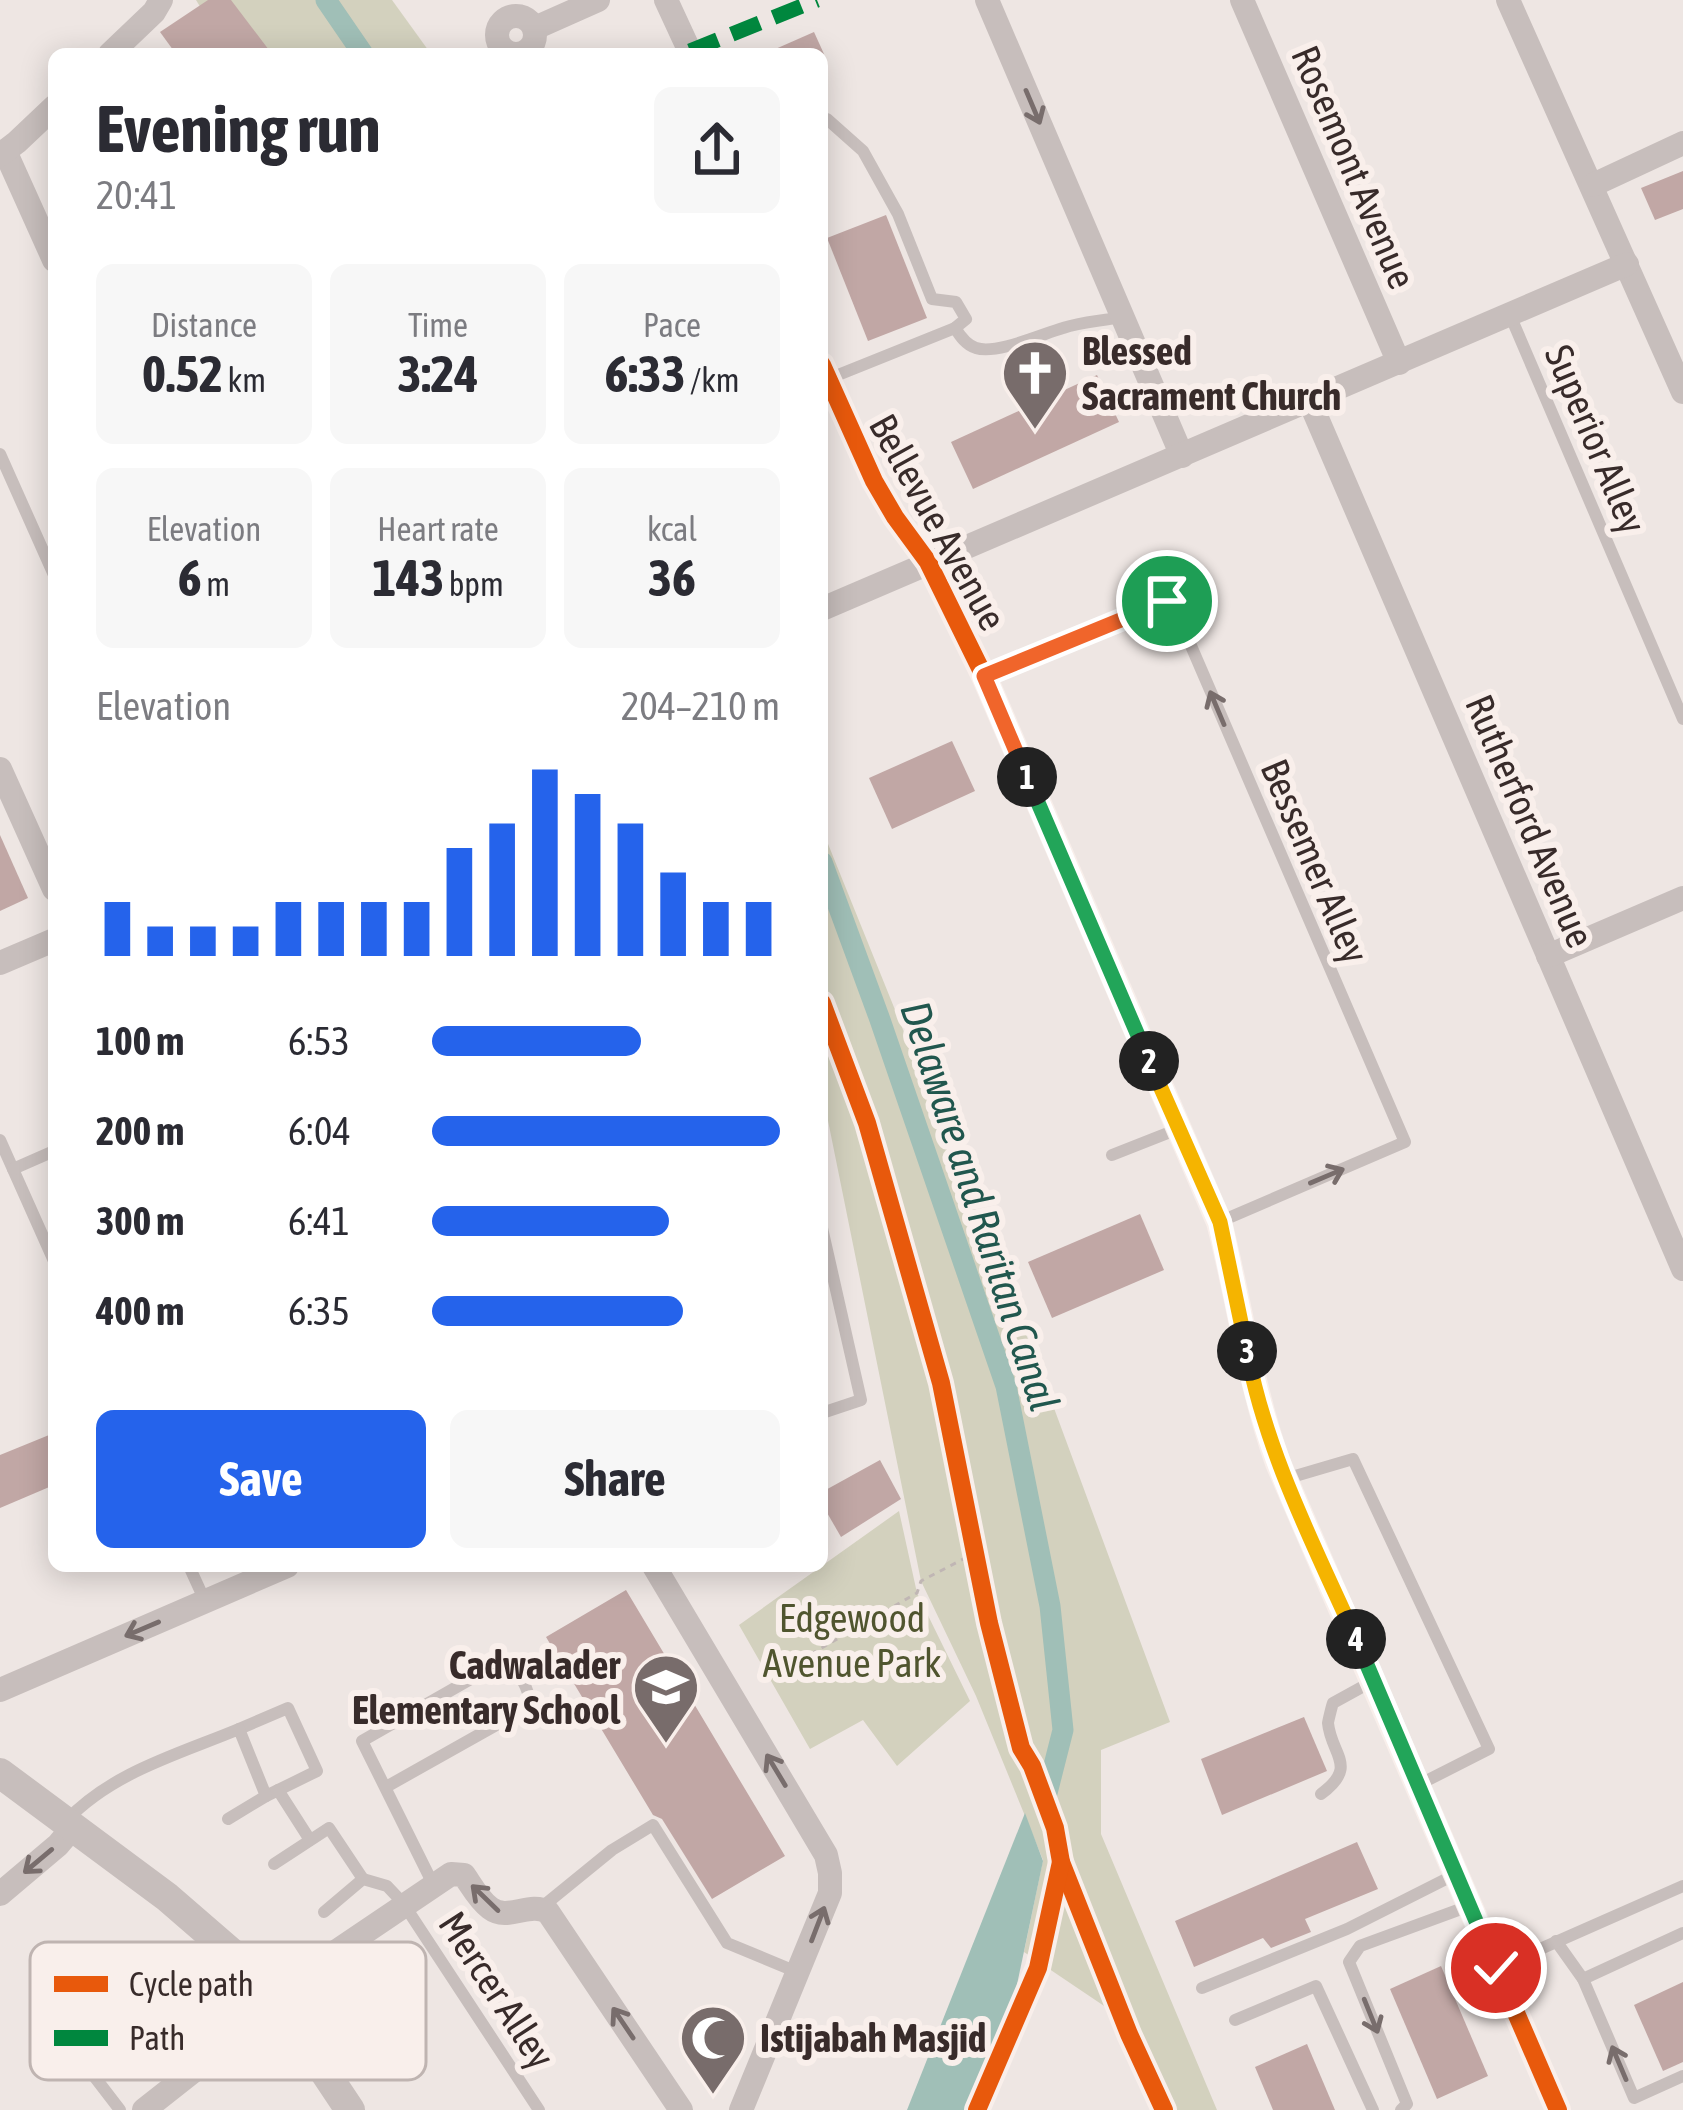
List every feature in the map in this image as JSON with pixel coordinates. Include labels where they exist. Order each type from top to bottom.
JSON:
[{"type":"street","points":[[116,48],[154,12],[160,0]]},
{"type":"street","points":[[535,28],[598,0]]},
{"type":"street","points":[[666,0],[688,48]]},
{"type":"street","points":[[987,0],[1183,456]]},
{"type":"street","name":"Rosemont Avenue","points":[[1243,0],[1399,363]]},
{"type":"street","points":[[1508,0],[1683,392]]},
{"type":"street","points":[[48,112],[3,153],[48,247]]},
{"type":"street","points":[[1593,185],[1683,143]]},
{"type":"street","points":[[828,606],[1627,264]]},
{"type":"street","name":"Bellevue Avenue","points":[[828,379],[874,481],[928,562],[984,676],[1220,1222],[1264,1424],[1556,2109]]},
{"type":"street","name":"Rutherford Avenue","points":[[1310,402],[1683,1269]]},
{"type":"street","points":[[0,769],[48,876]]},
{"type":"street","points":[[1548,956],[1683,898]]},
{"type":"street","points":[[0,963],[48,943]]},
{"type":"street","points":[[0,1690],[274,1572]]},
{"type":"street","points":[[658,1572],[826,1855],[830,1873],[830,1893],[741,2110]]},
{"type":"street","points":[[0,1773],[222,1942]]},
{"type":"street","points":[[0,1894],[58,1845],[70,1823]]},
{"type":"street","points":[[349,1942],[458,1873],[493,1911],[505,1914],[542,1907],[681,2110]]},
{"type":"street","points":[[144,2110],[182,2080]]},
{"type":"street","points":[[330,2080],[350,2110]]},
{"type":"lane","points":[[828,120],[863,152],[898,214],[932,299],[956,302],[966,319],[955,328],[828,371]]},
{"type":"lane","name":"Superior Alley","points":[[1510,315],[1683,719]]},
{"type":"lane","points":[[955,328],[973,348],[986,349],[1067,326],[1124,317]]},
{"type":"lane","points":[[0,454],[48,562]]},
{"type":"lane","name":"Bessemer Alley","points":[[984,676],[1161,602],[1173,604],[1405,1142],[1220,1222]]},
{"type":"lane","points":[[1112,1155],[1178,1129]]},
{"type":"lane","points":[[0,1141],[48,1248]]},
{"type":"lane","points":[[13,1169],[48,1154]]},
{"type":"lane","points":[[828,1254],[861,1400],[828,1411]]},
{"type":"lane","points":[[1286,1479],[1353,1460],[1489,1749],[1418,1785]]},
{"type":"lane","points":[[192,1572],[206,1602]]},
{"type":"lane","points":[[386,1787],[530,1706],[530,1694],[511,1664],[504,1660],[362,1741],[434,1885]]},
{"type":"lane","points":[[1321,1794],[1336,1783],[1341,1760],[1328,1723],[1333,1703],[1374,1681]]},
{"type":"lane","points":[[70,1823],[86,1800],[126,1776],[288,1708],[317,1771],[228,1819]]},
{"type":"lane","points":[[239,1730],[272,1792],[310,1840]]},
{"type":"lane","points":[[542,1907],[612,1850],[653,1825],[727,1943],[799,1972]]},
{"type":"lane","points":[[274,1864],[328,1828],[363,1880],[387,1886],[404,1904]]},
{"type":"lane","points":[[1202,1988],[1347,1929],[1457,1874]]},
{"type":"lane","points":[[324,1912],[363,1880]]},
{"type":"lane","points":[[1496,1968],[1683,1886]]},
{"type":"lane","name":"Mercer Alley","points":[[404,1904],[539,2110]]},
{"type":"lane","points":[[1401,2110],[1407,2104],[1349,1963],[1360,1946],[1470,1905]]},
{"type":"lane","points":[[1583,1979],[1683,1933]]},
{"type":"lane","points":[[1556,1941],[1583,1979],[1634,2098],[1683,2076]]},
{"type":"lane","points":[[1235,2020],[1316,1986],[1373,2110]]},
{"type":"lane","points":[[97,2080],[120,2110]]},
{"type":"path","points":[[970,1532],[980,1576]]},
{"type":"path","points":[[780,1672],[916,1593],[921,1581],[975,1553]]},
{"type":"green space","points":[[196,0],[392,0],[427,48],[256,48],[207,18]]},
{"type":"green space","points":[[828,844],[1034,1354],[1170,1722],[1101,1750],[1101,1834],[1217,2110],[1161,2110],[1119,2016],[1024,1952],[1043,1860],[976,1696],[921,1581],[828,1121]]},
{"type":"green space","name":"Edgewood Avenue Park","points":[[899,1511],[917,1593],[970,1701],[897,1766],[863,1720],[810,1749],[739,1625],[813,1572],[828,1572],[828,1562]]},
{"type":"water","points":[[1025,1813],[1043,1861],[1015,1994],[966,2110],[907,2110]]},
{"type":"building","points":[[208,0],[231,0],[267,48],[172,48],[160,32]]},
{"type":"building","points":[[814,32],[821,48],[778,48]]},
{"type":"building","points":[[1683,171],[1683,209],[1655,220],[1641,188]]},
{"type":"building","points":[[886,215],[927,318],[868,341],[828,238]]},
{"type":"building","name":"Blessed Sacrament Church","points":[[1097,375],[1119,422],[973,489],[951,442]]},
{"type":"building","points":[[952,741],[975,791],[892,829],[869,778]]},
{"type":"building","points":[[0,835],[28,898],[0,911]]},
{"type":"building","points":[[1140,1214],[1164,1270],[1052,1318],[1028,1262]]},
{"type":"building","points":[[48,1435],[48,1488],[0,1508],[0,1455]]},
{"type":"building","points":[[880,1460],[901,1499],[841,1537],[828,1514],[828,1489]]},
{"type":"building","name":"Cadwalader Elementary School","points":[[626,1590],[785,1856],[712,1899],[662,1819],[653,1815],[546,1637]]},
{"type":"building","points":[[1304,1717],[1327,1771],[1222,1815],[1201,1759]]},
{"type":"building","points":[[1357,1842],[1378,1889],[1305,1919],[1311,1932],[1271,1948],[1263,1938],[1194,1967],[1175,1921]]},
{"type":"building","points":[[1441,1966],[1488,2076],[1437,2099],[1390,1989]]},
{"type":"building","points":[[1683,1982],[1683,2062],[1663,2071],[1634,2005]]},
{"type":"building","points":[[1307,2044],[1335,2110],[1273,2110],[1255,2067]]},
{"type":"waterway","name":"Delaware and Raritan Canal","points":[[326,0],[359,48]]},
{"type":"waterway","name":"Delaware and Raritan Canal","points":[[828,878],[1006,1386],[1050,1606],[1063,1730],[1047,1793]]},
{"type":"marked path","points":[[697,48],[817,0]]},
{"type":"cycle path","points":[[828,378],[874,481],[928,562],[984,676],[1219,1222],[1278,1463],[1558,2110]]},
{"type":"cycle path","points":[[828,1019],[867,1123],[941,1383],[989,1623],[1021,1748],[1055,1828],[1061,1862],[1164,2110]]},
{"type":"cycle path","points":[[977,2110],[1038,1968],[1061,1862]]},
{"type":"place","name":"Blessed Sacrament Church","points":[[1035,432]]},
{"type":"place","name":"Cadwalader Elementary School","points":[[666,1746]]},
{"type":"place","name":"Istijabah Masjid","points":[[713,2097]]},
{"type":"route","points":[[1167,601],[984,676],[1220,1222],[1254,1385],[1278,1463],[1496,1968]]}]
